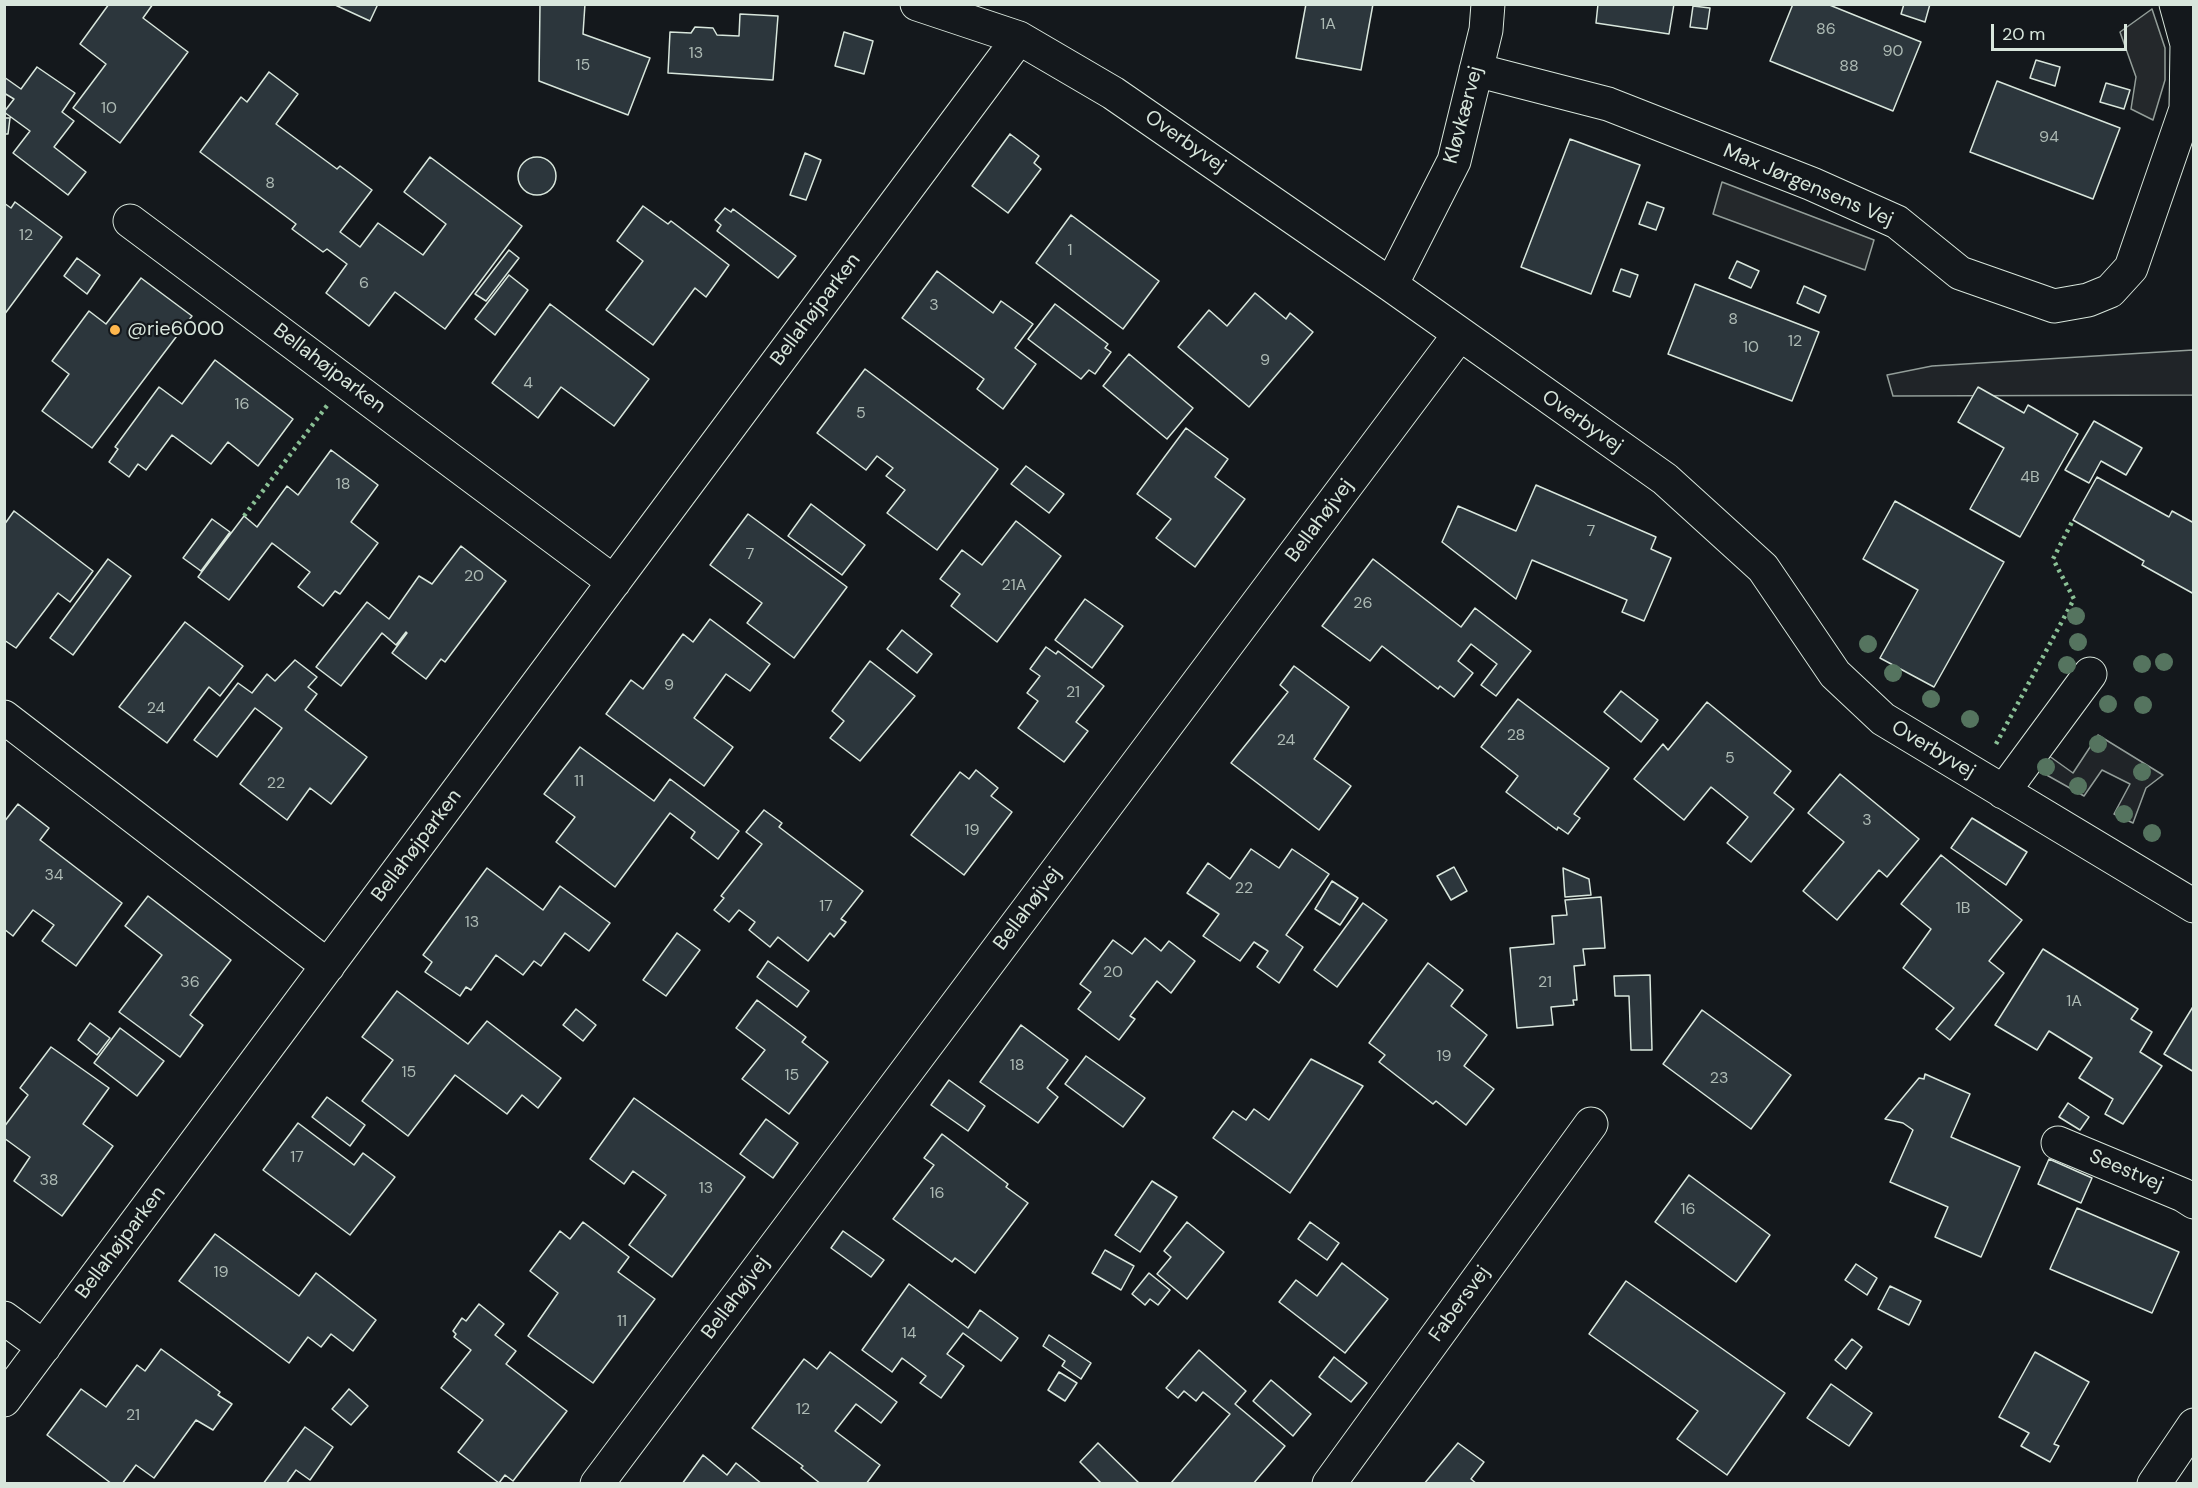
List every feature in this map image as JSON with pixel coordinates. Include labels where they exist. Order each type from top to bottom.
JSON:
[{"type":"street","name":"Overbyvej","points":[[917,4],[1019,39],[1113,93],[1391,285],[1665,479],[1763,568],[1835,674],[1883,719],[2193,906]]},
{"type":"street","name":"Kløvkærvej","points":[[1391,285],[1454,161],[1486,30],[1488,4]]},
{"type":"street","name":"Max Jørgensens Vej","points":[[1476,70],[1608,104],[1812,184],[1897,222],[1960,273],[2054,306],[2088,300],[2110,291],[2131,268],[2186,109],[2187,44],[2176,4]]},
{"type":"street","name":"Bellahøjparken","points":[[4,1400],[1019,39]]},
{"type":"street","name":"Bellahøjparken","points":[[130,221],[614,582]]},
{"type":"street","name":"Bellahøjvej","points":[[597,1484],[1459,335]]},
{"type":"street","points":[[2003,792],[2090,674]]},
{"type":"street","points":[[4,717],[328,966]]},
{"type":"street","name":"Fabersvej","points":[[1329,1484],[1591,1124]]},
{"type":"street","name":"Seestvej","points":[[2058,1143],[2183,1195],[2193,1202]]},
{"type":"street","points":[[4,1318],[44,1347]]},
{"type":"street","points":[[2154,1484],[2193,1425]]},
{"type":"shaded area","points":[[2152,9],[2165,48],[2165,80],[2153,120],[2131,109],[2136,77],[2120,32]]},
{"type":"shaded area","points":[[1722,182],[1874,240],[1865,270],[1713,214]]},
{"type":"shaded area","points":[[2193,350],[2193,395],[1893,396],[1887,375],[1932,366]]},
{"type":"shaded area","points":[[2098,735],[2163,775],[2146,788],[2133,823],[2114,814],[2130,784],[2102,770],[2084,796],[2036,769],[2045,753],[2073,773]]},
{"type":"building","points":[[109,4],[153,4],[143,18],[188,52],[120,143],[73,108],[106,64],[80,44]]},
{"type":"building","points":[[333,4],[378,4],[370,21]]},
{"type":"building","points":[[540,4],[585,4],[583,34],[650,58],[628,115],[539,81]]},
{"type":"building","points":[[1306,4],[1373,4],[1361,70],[1296,58]]},
{"type":"building","points":[[1598,4],[1674,4],[1669,34],[1596,23]]},
{"type":"building","points":[[1793,4],[1827,4],[1921,42],[1893,111],[1770,61]]},
{"type":"building","points":[[1904,4],[1930,4],[1925,22],[1901,14]]},
{"type":"building","points":[[1693,6],[1710,8],[1707,29],[1690,27]]},
{"type":"building","points":[[740,14],[778,16],[773,80],[668,73],[670,32],[691,33],[695,27],[713,28],[717,35],[739,36]]},
{"type":"building","points":[[844,32],[873,41],[864,74],[835,66]]},
{"type":"building","points":[[2036,60],[2060,67],[2055,86],[2030,78]]},
{"type":"building","points":[[37,67],[75,93],[62,112],[74,121],[54,147],[86,172],[68,195],[13,153],[30,131],[4,112],[14,99],[4,93],[4,77],[21,89]]},
{"type":"building","points":[[269,72],[298,94],[276,124],[337,169],[340,166],[372,190],[340,232],[360,247],[378,223],[423,255],[446,224],[404,192],[430,157],[522,226],[445,329],[395,292],[369,326],[326,293],[347,264],[327,249],[323,252],[292,229],[296,224],[200,152],[241,97],[247,102]]},
{"type":"building","points":[[1997,81],[2120,128],[2093,199],[1970,152]]},
{"type":"building","points":[[2106,83],[2130,90],[2124,109],[2100,102]]},
{"type":"building","points":[[4,118],[10,118],[8,134],[4,134]]},
{"type":"building","points":[[1010,134],[1039,156],[1034,163],[1041,169],[1008,213],[972,186]]},
{"type":"building","points":[[1570,139],[1640,165],[1591,294],[1521,267]]},
{"type":"building","points":[[805,153],[821,160],[806,200],[790,195]]},
{"type":"building","points":[[537,157],[544,158],[550,163],[555,169],[555,183],[550,189],[544,194],[537,195],[530,194],[524,189],[519,183],[518,176],[519,169],[524,163],[530,158]]},
{"type":"building","points":[[15,202],[62,237],[4,315],[4,203],[11,208]]},
{"type":"building","points":[[1647,202],[1664,208],[1656,230],[1639,224]]},
{"type":"building","points":[[643,206],[668,224],[671,221],[729,265],[706,297],[695,288],[653,345],[606,310],[643,261],[617,241]]},
{"type":"building","points":[[725,208],[731,212],[733,209],[796,256],[778,278],[717,231],[721,225],[715,220]]},
{"type":"building","points":[[1071,215],[1159,281],[1123,329],[1036,263]]},
{"type":"building","points":[[509,250],[519,258],[486,301],[475,294]]},
{"type":"building","points":[[77,258],[100,275],[87,294],[64,276]]},
{"type":"building","points":[[1737,261],[1759,271],[1751,288],[1729,278]]},
{"type":"building","points":[[1621,269],[1638,275],[1630,297],[1613,291]]},
{"type":"building","points":[[937,271],[993,313],[1001,301],[1033,324],[1015,348],[1036,364],[1003,409],[977,389],[984,379],[902,318]]},
{"type":"building","points":[[509,275],[528,290],[495,335],[475,319]]},
{"type":"building","points":[[141,278],[192,316],[92,448],[42,411],[69,374],[52,361],[89,311],[106,324]]},
{"type":"building","points":[[1695,284],[1819,332],[1792,401],[1668,354]]},
{"type":"building","points":[[1804,286],[1826,296],[1819,313],[1797,303]]},
{"type":"building","points":[[1255,293],[1286,319],[1290,313],[1313,332],[1249,407],[1178,347],[1209,310],[1227,326]]},
{"type":"building","points":[[550,304],[649,379],[614,426],[561,387],[538,418],[492,383]]},
{"type":"building","points":[[1055,304],[1108,344],[1105,348],[1111,352],[1095,374],[1089,370],[1081,379],[1028,339]]},
{"type":"building","points":[[1129,354],[1193,408],[1167,439],[1103,386]]},
{"type":"building","points":[[215,360],[293,419],[258,466],[228,442],[211,464],[172,435],[146,470],[138,464],[129,477],[109,462],[118,449],[115,447],[159,387],[182,404]]},
{"type":"building","points":[[865,369],[998,469],[937,550],[887,513],[905,490],[886,476],[893,468],[877,456],[866,470],[817,433]]},
{"type":"building","points":[[1978,387],[2024,413],[2028,405],[2078,434],[2020,537],[1970,509],[2004,448],[1958,422]]},
{"type":"building","points":[[2094,421],[2142,448],[2126,475],[2101,461],[2089,483],[2065,470]]},
{"type":"building","points":[[1186,428],[1228,459],[1215,477],[1245,499],[1195,567],[1156,538],[1171,519],[1137,494]]},
{"type":"building","points":[[331,450],[378,485],[351,522],[378,543],[340,594],[335,591],[323,606],[298,587],[310,572],[272,543],[229,600],[198,577],[244,516],[257,527],[287,486],[298,495]]},
{"type":"building","points":[[1026,466],[1064,494],[1049,513],[1011,484]]},
{"type":"building","points":[[2097,477],[2169,517],[2172,511],[2194,523],[2194,594],[2142,565],[2144,561],[2073,520]]},
{"type":"building","points":[[1536,485],[1656,537],[1651,549],[1671,558],[1644,621],[1622,612],[1627,600],[1532,560],[1516,599],[1442,542],[1458,506],[1516,531]]},
{"type":"building","points":[[1895,501],[2004,562],[1934,687],[1880,658],[1918,590],[1863,559]]},
{"type":"building","points":[[811,504],[865,545],[842,575],[788,536]]},
{"type":"building","points":[[14,511],[93,571],[70,602],[58,593],[16,648],[4,640],[4,525]]},
{"type":"building","points":[[748,514],[847,587],[794,658],[747,623],[762,603],[710,565]]},
{"type":"building","points":[[212,519],[230,532],[201,571],[183,558]]},
{"type":"building","points":[[1016,521],[1061,556],[997,642],[951,606],[960,594],[940,579],[962,550],[982,565]]},
{"type":"building","points":[[461,546],[506,581],[445,662],[441,659],[426,679],[392,653],[406,632],[396,645],[382,633],[341,686],[316,667],[367,602],[389,619],[419,576],[432,584]]},
{"type":"building","points":[[108,559],[131,576],[73,655],[50,638]]},
{"type":"building","points":[[1373,559],[1461,627],[1475,608],[1531,651],[1496,696],[1481,685],[1497,664],[1471,644],[1458,661],[1473,673],[1454,697],[1440,686],[1438,689],[1382,646],[1370,661],[1322,626]]},
{"type":"building","points":[[1085,599],[1123,626],[1092,668],[1055,640]]},
{"type":"building","points":[[710,619],[770,664],[750,691],[726,674],[694,718],[733,747],[704,786],[606,714],[631,680],[643,689],[683,634],[693,642]]},
{"type":"building","points":[[185,622],[243,666],[220,696],[209,687],[167,743],[119,707]]},
{"type":"building","points":[[902,630],[932,654],[917,673],[887,649]]},
{"type":"building","points":[[1046,647],[1056,654],[1058,651],[1104,686],[1076,722],[1088,731],[1064,762],[1018,728],[1038,701],[1027,693],[1040,676],[1030,669]]},
{"type":"building","points":[[295,660],[317,677],[308,687],[317,694],[305,710],[367,757],[331,804],[310,788],[287,820],[240,784],[282,728],[255,708],[217,757],[194,740],[238,683],[252,693],[267,674],[275,681]]},
{"type":"building","points":[[870,661],[915,696],[860,761],[830,738],[844,721],[832,711]]},
{"type":"building","points":[[1294,666],[1349,707],[1314,759],[1351,786],[1319,830],[1231,763],[1288,692],[1280,685]]},
{"type":"building","points":[[1621,691],[1658,720],[1641,742],[1604,712]]},
{"type":"building","points":[[1518,699],[1609,768],[1574,814],[1580,818],[1568,834],[1558,827],[1557,830],[1506,792],[1518,776],[1481,747]]},
{"type":"building","points":[[1707,702],[1791,771],[1774,793],[1794,809],[1751,862],[1727,843],[1748,817],[1711,787],[1684,820],[1634,779],[1663,744],[1668,750]]},
{"type":"building","points":[[580,747],[654,801],[670,779],[739,831],[718,859],[691,838],[695,832],[670,813],[615,887],[556,842],[575,817],[544,794]]},
{"type":"building","points":[[976,770],[998,788],[991,796],[1012,812],[964,875],[911,835],[960,772],[969,779]]},
{"type":"building","points":[[1840,774],[1919,839],[1887,877],[1879,870],[1837,920],[1803,891],[1844,842],[1808,813]]},
{"type":"building","points":[[18,804],[49,828],[40,840],[122,903],[76,966],[42,941],[54,925],[33,910],[13,936],[4,929],[4,822]]},
{"type":"building","points":[[764,810],[782,823],[779,827],[863,891],[841,919],[846,922],[834,937],[830,933],[808,961],[778,937],[770,947],[749,930],[755,922],[739,910],[729,922],[714,910],[724,898],[721,896],[762,844],[746,832]]},
{"type":"building","points":[[1972,818],[2027,852],[2006,885],[1951,848]]},
{"type":"building","points":[[1251,849],[1279,868],[1292,849],[1329,874],[1286,935],[1303,947],[1279,983],[1257,967],[1268,951],[1254,942],[1240,961],[1203,936],[1219,914],[1187,893],[1208,863],[1230,879]]},
{"type":"building","points":[[1941,855],[2022,920],[1989,961],[2004,973],[1950,1040],[1936,1029],[1954,1008],[1903,968],[1931,929],[1901,904]]},
{"type":"building","points":[[1454,867],[1467,891],[1451,900],[1437,876]]},
{"type":"building","points":[[487,868],[543,910],[560,886],[610,923],[589,951],[565,933],[541,966],[534,961],[523,975],[496,955],[471,990],[466,987],[460,996],[425,972],[432,962],[423,955]]},
{"type":"building","points":[[1563,868],[1589,879],[1591,895],[1565,897]]},
{"type":"building","points":[[1332,881],[1358,898],[1340,925],[1315,909]]},
{"type":"building","points":[[148,896],[231,960],[190,1015],[203,1025],[180,1057],[119,1012],[162,955],[125,926]]},
{"type":"building","points":[[1601,897],[1605,948],[1583,949],[1585,965],[1574,966],[1577,1000],[1573,1000],[1574,1005],[1551,1007],[1553,1025],[1517,1028],[1510,948],[1554,944],[1552,916],[1567,915],[1565,900]]},
{"type":"building","points":[[1363,903],[1387,920],[1337,987],[1314,970]]},
{"type":"building","points":[[677,933],[700,950],[666,996],[643,980]]},
{"type":"building","points":[[1145,938],[1161,951],[1169,941],[1195,961],[1171,993],[1157,981],[1130,1016],[1135,1019],[1119,1040],[1078,1009],[1091,992],[1080,984],[1113,940],[1132,954]]},
{"type":"building","points":[[2043,949],[2138,1009],[2131,1019],[2152,1032],[2140,1052],[2162,1066],[2123,1124],[2105,1114],[2113,1099],[2079,1078],[2092,1058],[2049,1031],[2037,1050],[1995,1025]]},
{"type":"building","points":[[768,961],[809,991],[797,1007],[757,977]]},
{"type":"building","points":[[1428,963],[1463,990],[1451,1006],[1487,1035],[1464,1066],[1494,1089],[1466,1125],[1436,1101],[1433,1104],[1379,1062],[1385,1055],[1369,1043]]},
{"type":"building","points":[[1650,975],[1652,1050],[1631,1050],[1629,996],[1615,996],[1614,976]]},
{"type":"building","points":[[397,991],[468,1044],[487,1021],[561,1078],[538,1108],[522,1095],[507,1114],[455,1075],[408,1136],[362,1101],[393,1060],[362,1037]]},
{"type":"building","points":[[757,1000],[806,1037],[802,1042],[828,1062],[789,1114],[742,1079],[765,1050],[736,1028]]},
{"type":"building","points":[[2194,1005],[2194,1072],[2164,1054]]},
{"type":"building","points":[[576,1009],[596,1025],[583,1041],[563,1025]]},
{"type":"building","points":[[1702,1010],[1791,1075],[1751,1129],[1663,1064]]},
{"type":"building","points":[[90,1023],[110,1038],[97,1055],[78,1040]]},
{"type":"building","points":[[1021,1025],[1068,1060],[1047,1088],[1058,1097],[1038,1123],[980,1082]]},
{"type":"building","points":[[120,1028],[164,1061],[137,1096],[94,1063]]},
{"type":"building","points":[[51,1047],[109,1088],[83,1124],[113,1146],[62,1216],[14,1181],[30,1157],[4,1138],[4,1127],[28,1095],[20,1088]]},
{"type":"building","points":[[1086,1056],[1145,1098],[1123,1127],[1065,1084]]},
{"type":"building","points":[[1311,1059],[1363,1086],[1290,1193],[1213,1138],[1233,1111],[1246,1120],[1254,1109],[1269,1120]]},
{"type":"building","points":[[1925,1074],[1970,1094],[1951,1137],[2020,1167],[1981,1257],[1935,1237],[1948,1207],[1890,1182],[1913,1130],[1903,1123],[1885,1119],[1919,1078],[1924,1079]]},
{"type":"building","points":[[949,1080],[985,1106],[968,1131],[931,1105]]},
{"type":"building","points":[[327,1097],[365,1125],[350,1146],[312,1117]]},
{"type":"building","points":[[634,1098],[745,1177],[672,1277],[629,1245],[666,1195],[633,1171],[624,1184],[590,1159]]},
{"type":"building","points":[[2068,1103],[2089,1117],[2080,1130],[2059,1117]]},
{"type":"building","points":[[766,1119],[798,1143],[773,1178],[740,1154]]},
{"type":"building","points":[[298,1123],[354,1165],[363,1153],[395,1177],[350,1235],[263,1170]]},
{"type":"building","points":[[942,1134],[1008,1184],[1006,1187],[1028,1203],[975,1273],[955,1258],[952,1262],[893,1219],[934,1165],[924,1158]]},
{"type":"building","points":[[2049,1159],[2092,1178],[2081,1203],[2038,1184]]},
{"type":"building","points":[[1689,1175],[1770,1235],[1736,1282],[1655,1222]]},
{"type":"building","points":[[1152,1181],[1177,1197],[1140,1252],[1115,1235]]},
{"type":"building","points":[[2077,1208],[2179,1252],[2152,1313],[2050,1269]]},
{"type":"building","points":[[583,1222],[629,1257],[618,1272],[655,1299],[593,1383],[528,1336],[558,1293],[530,1271],[560,1231],[570,1239]]},
{"type":"building","points":[[1187,1222],[1224,1252],[1187,1299],[1157,1274],[1171,1257],[1164,1251]]},
{"type":"building","points":[[1310,1222],[1339,1243],[1327,1260],[1298,1239]]},
{"type":"building","points":[[843,1231],[884,1260],[871,1277],[831,1248]]},
{"type":"building","points":[[215,1234],[299,1296],[316,1273],[376,1320],[353,1351],[331,1334],[321,1347],[308,1337],[289,1363],[179,1281]]},
{"type":"building","points":[[1105,1250],[1134,1266],[1121,1290],[1092,1273]]},
{"type":"building","points":[[1342,1263],[1388,1299],[1345,1353],[1279,1302],[1296,1280],[1317,1296]]},
{"type":"building","points":[[1856,1264],[1877,1278],[1867,1295],[1845,1280]]},
{"type":"building","points":[[1149,1273],[1170,1290],[1158,1305],[1150,1299],[1145,1305],[1132,1294]]},
{"type":"building","points":[[1626,1281],[1785,1393],[1727,1475],[1677,1439],[1698,1411],[1589,1334]]},
{"type":"building","points":[[909,1284],[968,1328],[980,1310],[1018,1338],[1001,1361],[963,1333],[947,1354],[964,1366],[941,1398],[920,1383],[926,1376],[902,1358],[892,1372],[862,1350]]},
{"type":"building","points":[[1890,1286],[1921,1301],[1909,1325],[1878,1309]]},
{"type":"building","points":[[479,1304],[504,1324],[495,1335],[516,1351],[506,1364],[567,1411],[513,1481],[505,1475],[499,1483],[458,1452],[483,1420],[441,1388],[471,1350],[454,1337],[456,1334],[453,1331],[462,1318],[466,1321]]},
{"type":"building","points":[[1049,1335],[1091,1363],[1081,1379],[1062,1366],[1065,1361],[1043,1346]]},
{"type":"building","points":[[1852,1339],[1862,1347],[1846,1369],[1835,1360]]},
{"type":"building","points":[[161,1349],[220,1392],[218,1395],[232,1404],[213,1430],[196,1420],[154,1478],[136,1465],[122,1484],[112,1484],[47,1435],[81,1389],[106,1407],[137,1365],[145,1371]]},
{"type":"building","points":[[1199,1350],[1246,1391],[1235,1404],[1285,1446],[1253,1484],[1171,1483],[1230,1414],[1203,1392],[1196,1401],[1184,1391],[1178,1398],[1166,1388]]},
{"type":"building","points":[[830,1352],[897,1402],[881,1423],[856,1404],[835,1431],[880,1465],[866,1484],[821,1484],[801,1468],[803,1466],[752,1428],[804,1359],[817,1369]]},
{"type":"building","points":[[2035,1352],[2089,1382],[2054,1444],[2059,1446],[2050,1462],[2021,1446],[2029,1433],[1999,1417]]},
{"type":"building","points":[[1334,1357],[1367,1383],[1351,1402],[1319,1377]]},
{"type":"building","points":[[1059,1372],[1077,1383],[1065,1401],[1048,1390]]},
{"type":"building","points":[[1271,1380],[1311,1414],[1293,1436],[1253,1401]]},
{"type":"building","points":[[1831,1384],[1872,1413],[1849,1446],[1807,1418]]},
{"type":"building","points":[[349,1389],[368,1406],[351,1425],[332,1409]]},
{"type":"building","points":[[305,1427],[333,1447],[310,1480],[296,1470],[286,1484],[263,1484]]},
{"type":"building","points":[[1098,1443],[1140,1484],[1102,1484],[1080,1462]]},
{"type":"building","points":[[1458,1443],[1484,1462],[1471,1479],[1477,1484],[1424,1484]]},
{"type":"building","points":[[703,1455],[727,1475],[736,1463],[762,1484],[682,1484]]},
{"type":"hedge","points":[[244,516],[329,403]]},
{"type":"hedge","points":[[1996,744],[2074,599],[2053,559],[2073,520]]},
{"type":"place","name":"@rie6000","points":[[115,330]]}]
